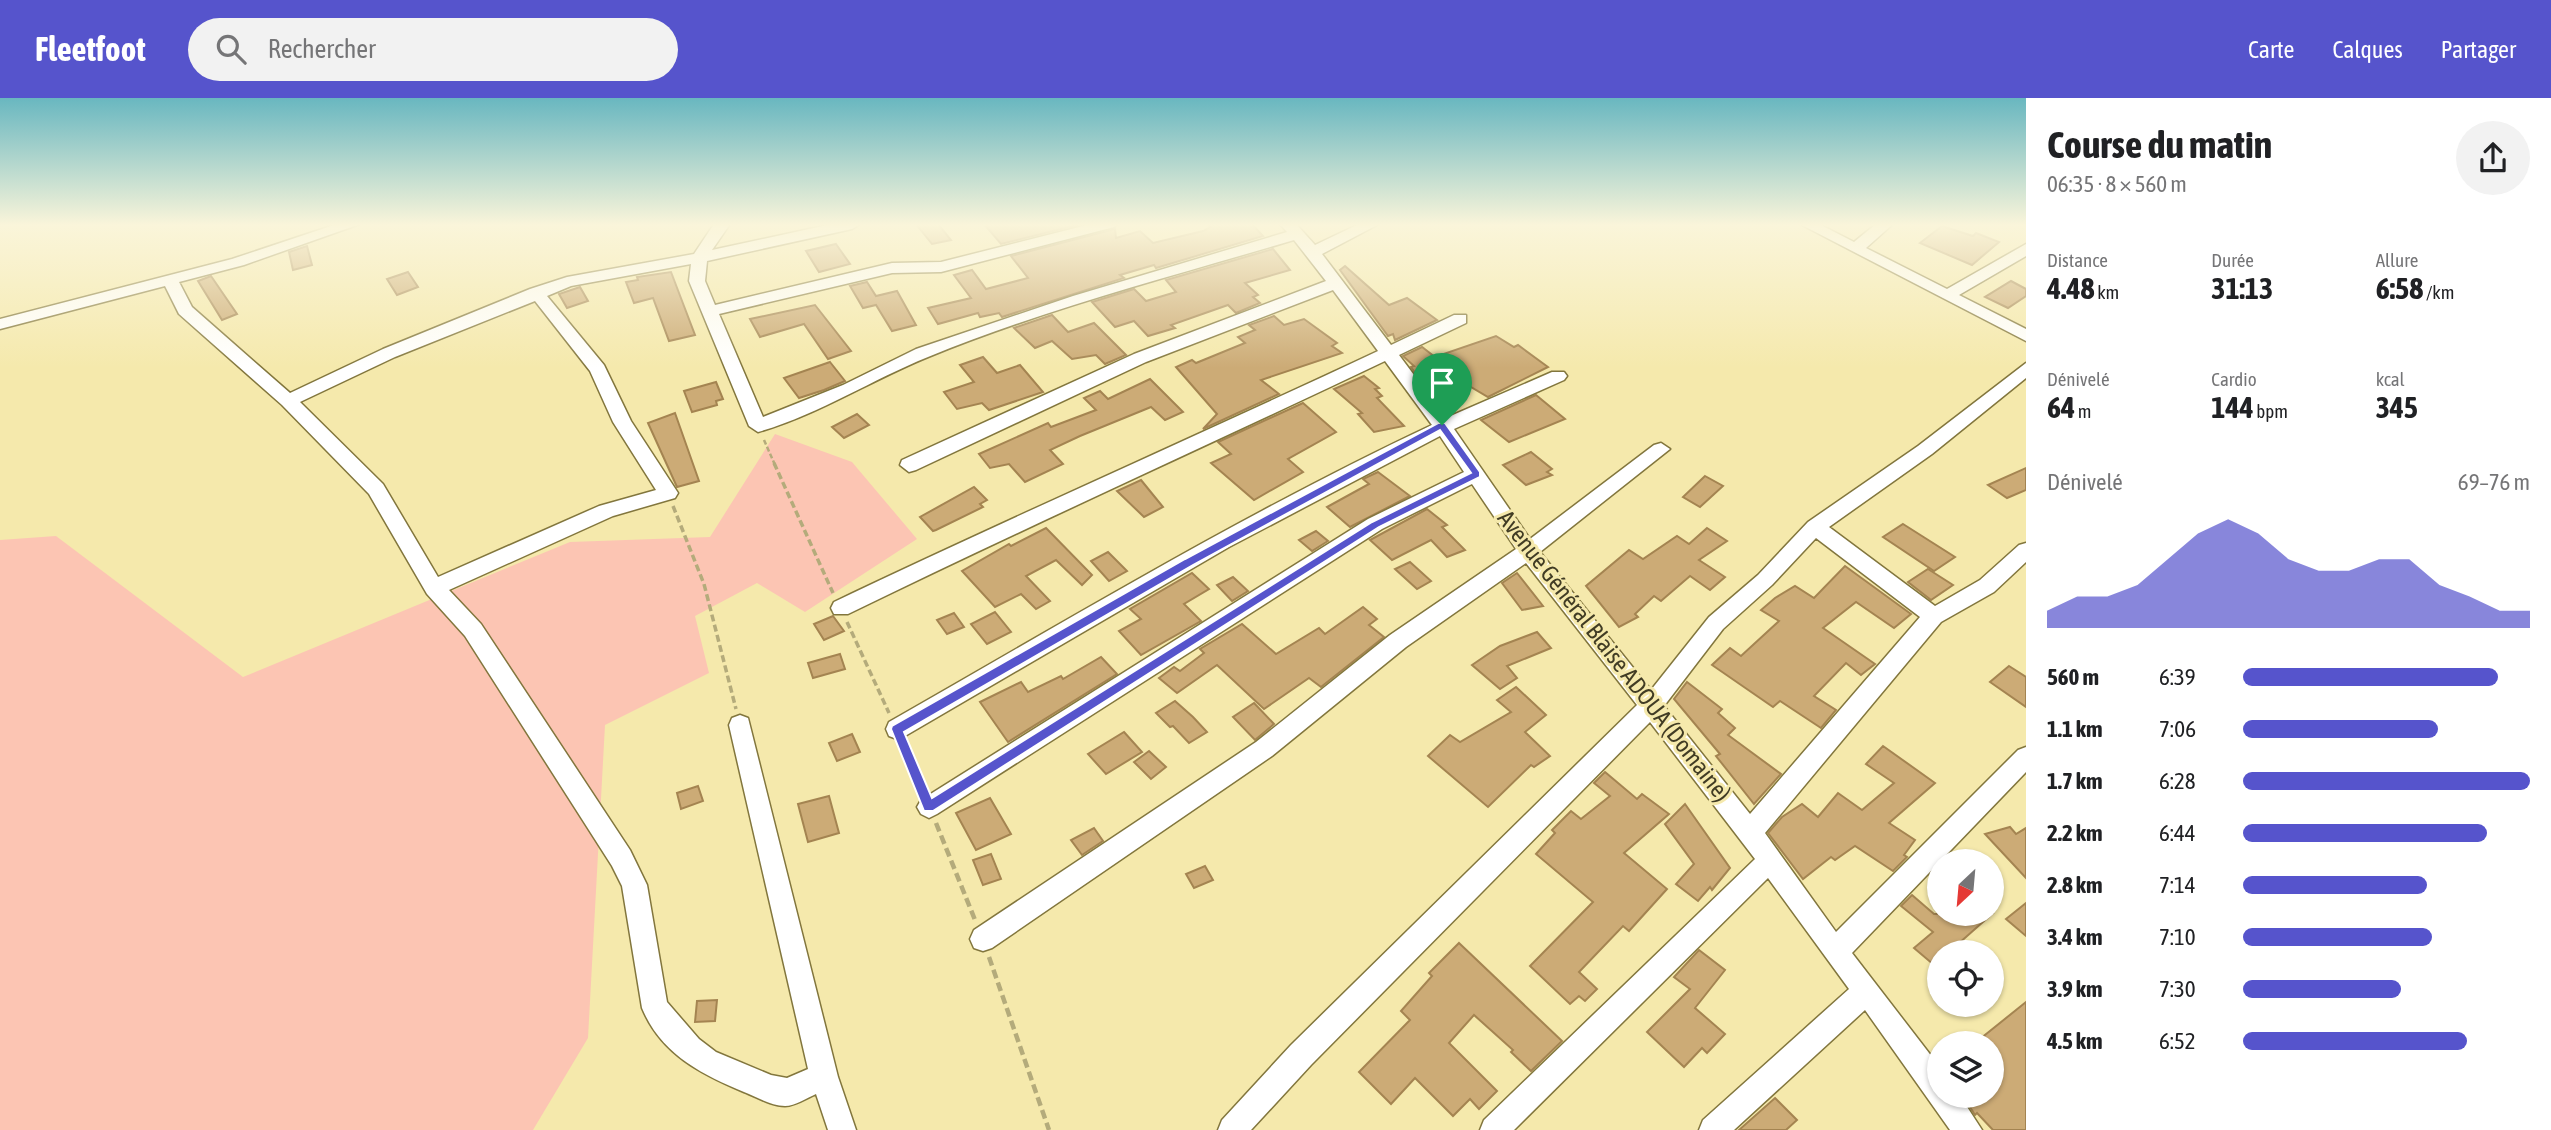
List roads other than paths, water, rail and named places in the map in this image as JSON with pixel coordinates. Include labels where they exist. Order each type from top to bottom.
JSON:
[{"type":"street","points":[[0,324],[197,272]]},
{"type":"street","points":[[288,401],[389,353],[536,292],[567,282],[621,272]]},
{"type":"street","points":[[698,272],[697,282],[758,426],[922,354],[1161,272]]},
{"type":"street","points":[[709,311],[874,272]]},
{"type":"street","name":"Avenue Général Blaise ADOUA (Domaine)","points":[[1328,272],[1385,353],[1442,425],[1528,551],[1750,832],[1835,952],[1867,990],[1927,1073]]},
{"type":"street","points":[[1903,272],[2026,336]]},
{"type":"street","points":[[1948,295],[1987,272]]},
{"type":"street","points":[[169,279],[185,310],[288,401],[376,489],[434,588],[473,630],[621,858],[634,885],[655,1008],[689,1049],[706,1062],[771,1089],[787,1092],[824,1077]]},
{"type":"street","points":[[908,465],[1140,358],[1336,283]]},
{"type":"street","points":[[434,588],[606,511],[668,493],[622,422],[598,369],[536,292]]},
{"type":"street","points":[[841,608],[1000,531],[1175,454],[1460,318]]},
{"type":"street","points":[[1232,1130],[1301,1055],[1652,705],[1716,623],[1765,580],[1815,527],[1925,450],[2026,369]]},
{"type":"street","points":[[897,729],[1189,562],[1442,425],[1558,376]]},
{"type":"street","points":[[983,939],[1264,749],[1398,641],[1528,551],[1661,449]]},
{"type":"street","points":[[929,807],[1375,524],[1477,474]]},
{"type":"street","points":[[1815,527],[1879,578],[1934,616]]},
{"type":"street","points":[[1750,832],[1934,616],[1987,586],[2026,550]]},
{"type":"street","points":[[740,725],[824,1077],[842,1130]]},
{"type":"street","points":[[1835,952],[2026,757]]},
{"type":"street","points":[[1494,1130],[1769,861]]},
{"type":"street","points":[[1713,1130],[1867,990]]},
{"type":"street","points":[[1952,1108],[1968,1130]]}]
